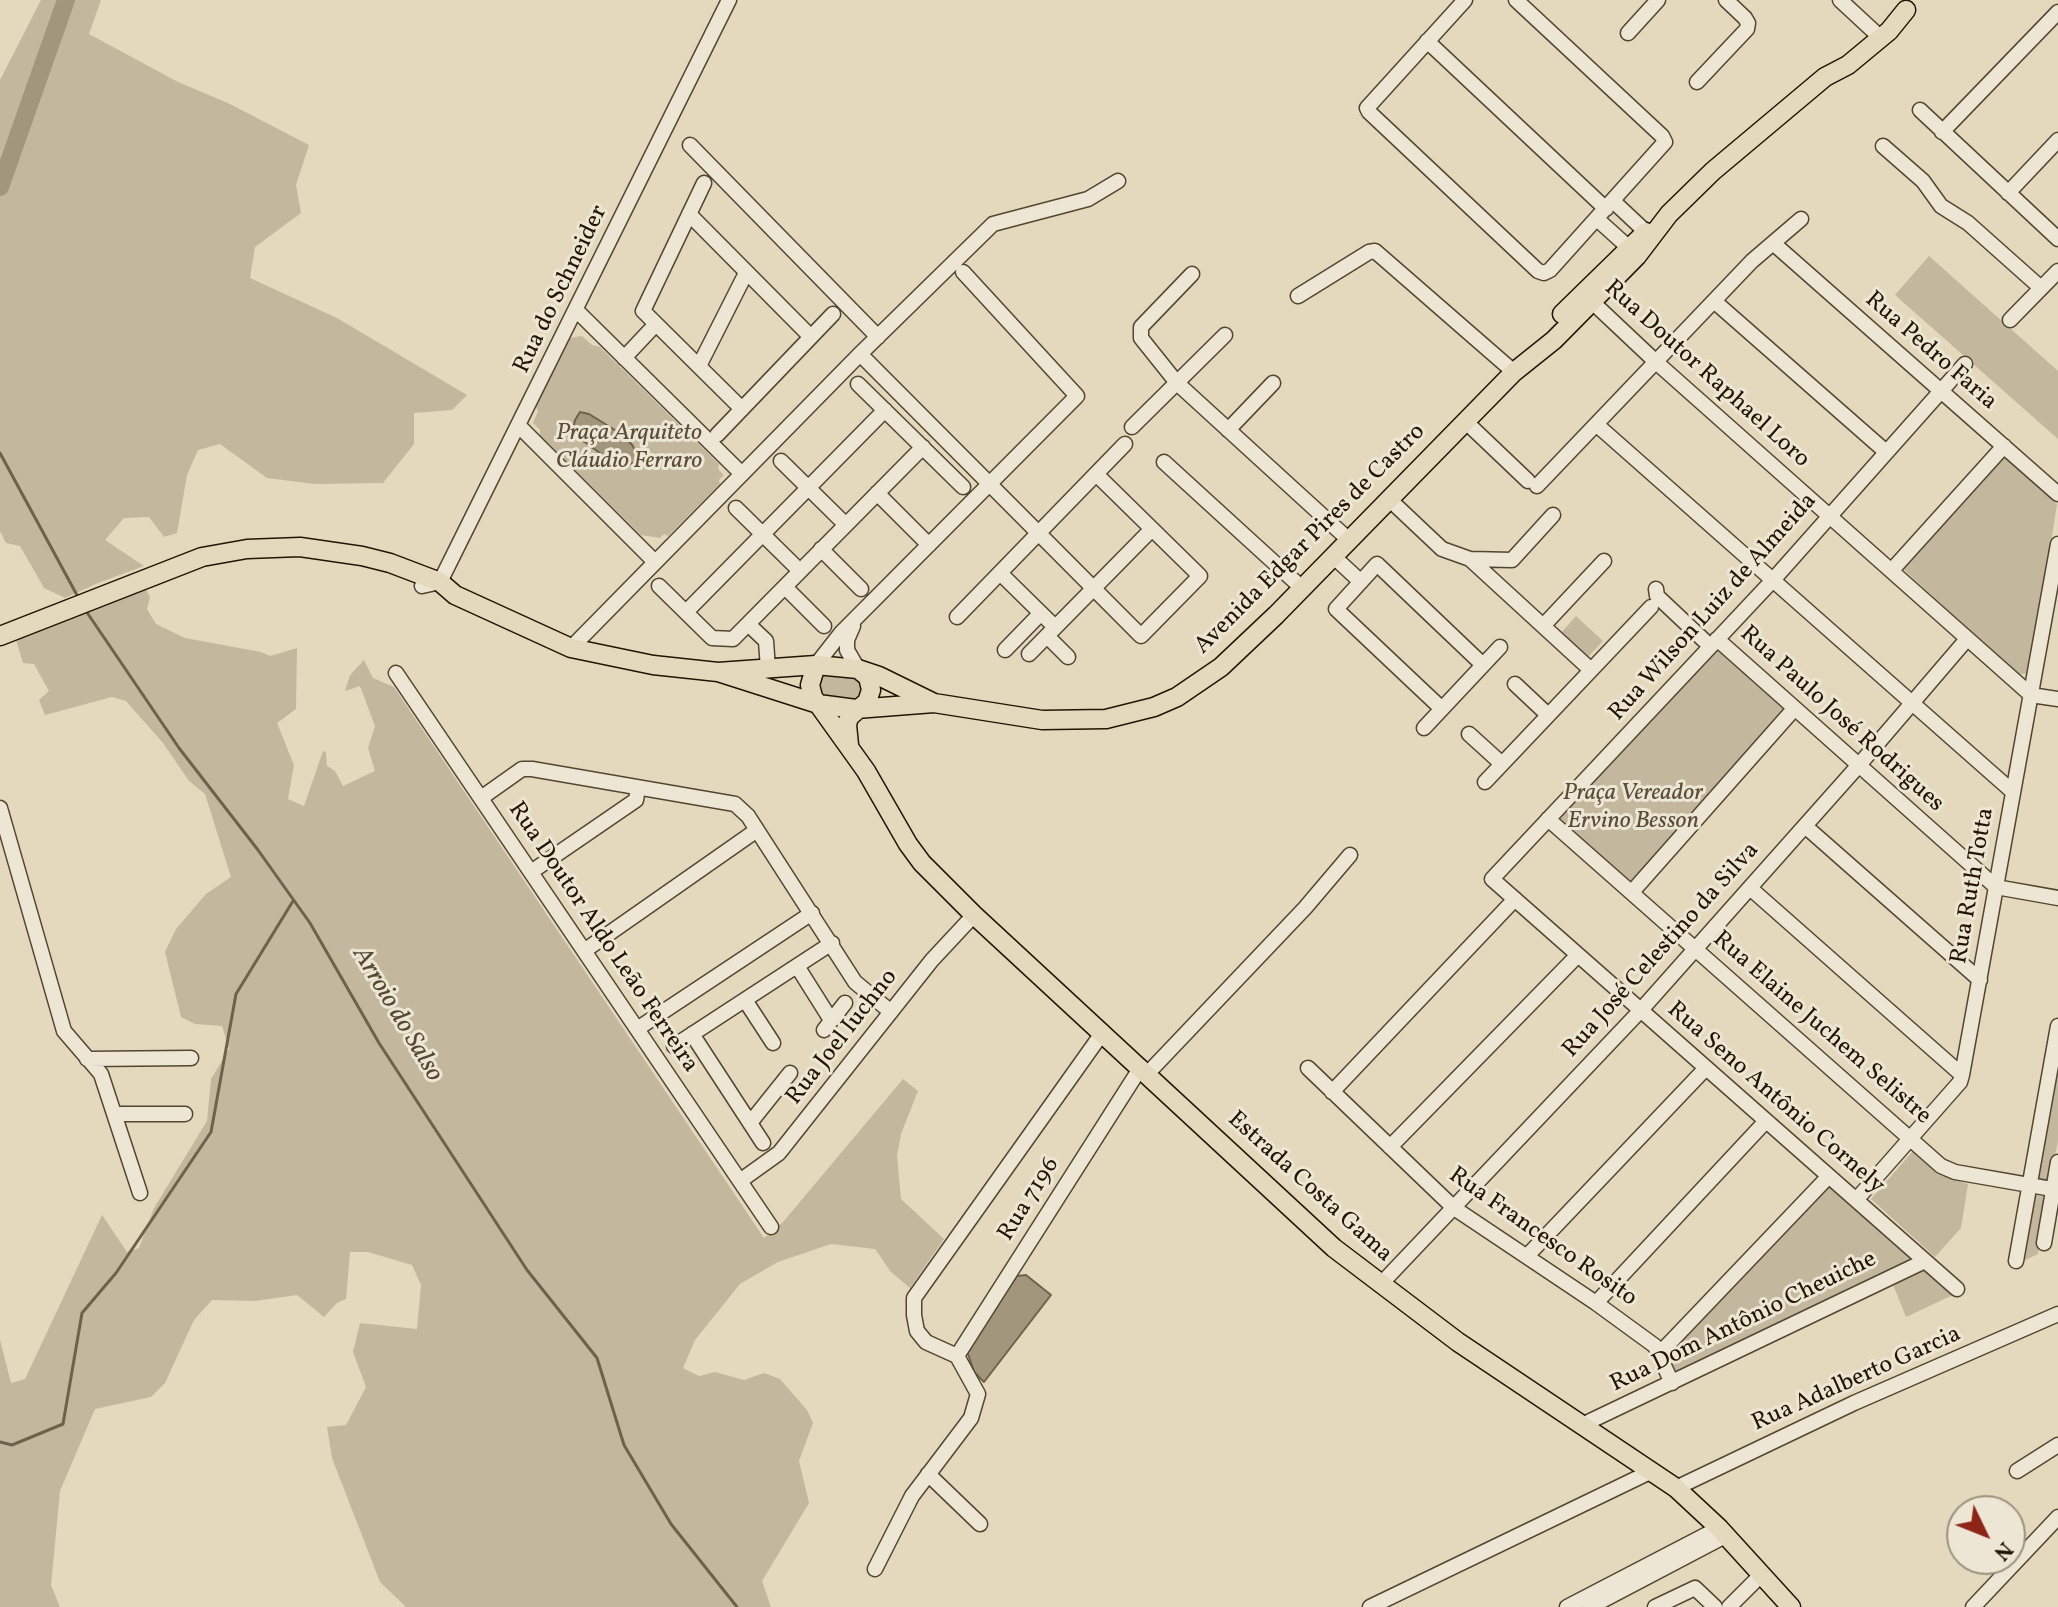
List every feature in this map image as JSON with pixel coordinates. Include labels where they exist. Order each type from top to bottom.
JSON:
[{"type":"main road","name":"Avenida Edgar Pires de Castro","points":[[1587,298],[1628,247],[1669,214],[1723,161],[1825,77],[1841,57],[1877,34],[1912,5]]},
{"type":"main road","name":"Avenida Edgar Pires de Castro","points":[[718,672],[818,704],[856,709],[934,703],[1042,720],[1081,721],[1106,719],[1154,707],[1196,686],[1221,667],[1514,372],[1545,331],[1637,256],[1669,214]]},
{"type":"main road","name":"Avenida Edgar Pires de Castro","points":[[0,636],[202,557],[247,549],[300,547],[390,563],[571,648],[653,665],[718,672],[816,665],[858,669],[934,703]]},
{"type":"main road","points":[[816,665],[810,685],[818,704]]},
{"type":"main road","points":[[849,745],[848,721],[856,709],[867,702],[871,690],[868,677],[858,669]]},
{"type":"main road","name":"Estrada Costa Gama","points":[[818,704],[849,745],[922,863],[974,915],[1334,1248],[1458,1342],[1676,1488],[1723,1532],[1791,1607]]},
{"type":"street","name":"Rua do Schneider","points":[[439,588],[729,0]]},
{"type":"street","points":[[1465,0],[1367,108],[1538,271],[1544,273],[1665,142],[1516,0]]},
{"type":"street","points":[[1628,33],[1658,0]]},
{"type":"street","points":[[1697,82],[1747,29],[1748,23],[1726,0]]},
{"type":"street","points":[[1840,0],[1877,34]]},
{"type":"street","points":[[1942,132],[2058,12]]},
{"type":"street","points":[[1427,41],[1605,209],[1646,232]]},
{"type":"street","points":[[1920,110],[2058,239]]},
{"type":"street","points":[[2008,193],[2058,140]]},
{"type":"street","points":[[690,145],[878,337]]},
{"type":"street","points":[[1883,146],[1923,181],[1941,206],[1968,223],[2041,288]]},
{"type":"street","points":[[571,648],[860,354],[993,224],[1088,199],[1118,181]]},
{"type":"street","points":[[704,183],[643,311],[742,409]]},
{"type":"street","points":[[1605,209],[1628,247]]},
{"type":"street","points":[[689,214],[806,332]]},
{"type":"street","points":[[1465,421],[1532,483],[1597,425],[1714,301],[1801,219]]},
{"type":"street","name":"Rua Pedro Faria","points":[[1773,243],[2058,494]]},
{"type":"street","points":[[1298,296],[1375,251],[1514,372]]},
{"type":"street","points":[[2010,320],[2058,271]]},
{"type":"street","points":[[816,665],[828,648],[1077,396],[963,272]]},
{"type":"street","points":[[699,366],[746,273]]},
{"type":"street","points":[[1192,274],[1141,327],[1139,333],[1177,383],[1349,540]]},
{"type":"street","name":"Rua Doutor Raphael Loro","points":[[1587,298],[2031,695]]},
{"type":"street","points":[[1714,301],[1885,451]]},
{"type":"street","points":[[576,310],[742,474]]},
{"type":"street","points":[[717,435],[789,360],[806,332],[833,314]]},
{"type":"street","points":[[624,358],[656,324]]},
{"type":"street","points":[[1132,427],[1225,335]]},
{"type":"street","points":[[860,354],[1141,636],[1200,576],[1096,474]]},
{"type":"street","name":"Rua Wilson Luiz de Almeida","points":[[1492,879],[1773,580],[1965,364]]},
{"type":"street","points":[[1228,430],[1273,383]]},
{"type":"street","points":[[858,384],[963,487]]},
{"type":"street","points":[[686,612],[885,410]]},
{"type":"street","points":[[1597,425],[2013,792]]},
{"type":"street","points":[[519,426],[655,562]]},
{"type":"street","points":[[957,617],[1125,444]]},
{"type":"street","points":[[1892,570],[2004,446]]},
{"type":"street","points":[[659,586],[712,638],[733,639],[923,447]]},
{"type":"street","points":[[781,461],[846,525]]},
{"type":"street","points":[[1164,462],[1302,588]]},
{"type":"street","points":[[877,493],[929,545]]},
{"type":"street","points":[[1389,499],[1442,549],[1470,559],[1512,560],[1553,515]]},
{"type":"street","points":[[736,508],[800,571]]},
{"type":"street","points":[[1029,654],[1152,529]]},
{"type":"street","name":"Rua Ruth Totta","points":[[1856,1200],[1960,1082],[2058,544]]},
{"type":"street","points":[[821,549],[861,589]]},
{"type":"street","points":[[1333,556],[1361,582]]},
{"type":"street","points":[[1470,559],[1591,670]]},
{"type":"street","points":[[1543,626],[1604,561]]},
{"type":"street","points":[[1442,709],[1336,609],[1377,564],[1483,665]]},
{"type":"street","points":[[1000,573],[1041,613],[1068,657]]},
{"type":"street","points":[[785,587],[824,626]]},
{"type":"street","name":"Rua Paulo José Rodrigues","points":[[1656,589],[1657,596],[1794,709],[1996,887]]},
{"type":"street","points":[[1485,782],[1651,607]]},
{"type":"street","points":[[1005,650],[1041,613]]},
{"type":"street","points":[[858,618],[850,630],[847,650],[858,669]]},
{"type":"street","points":[[748,624],[766,641],[768,669]]},
{"type":"street","name":"Rua José Celestino da Silva","points":[[1380,1285],[1641,1010],[1967,639]]},
{"type":"street","points":[[1424,728],[1500,647]]},
{"type":"street","name":"Rua Doutor Aldo Leão Ferreira","points":[[396,673],[771,1227]]},
{"type":"street","points":[[1515,684],[1548,715]]},
{"type":"street","points":[[2031,695],[2058,699]]},
{"type":"street","points":[[1632,892],[1794,709]]},
{"type":"street","points":[[1469,734],[1502,764]]},
{"type":"street","points":[[481,798],[522,769],[735,804],[748,816],[855,982],[891,1012]]},
{"type":"street","points":[[531,872],[636,800],[638,788]]},
{"type":"street","points":[[0,808],[64,1031],[101,1074],[140,1193]]},
{"type":"street","name":"Rua Elaine Juchem Selistre","points":[[1548,819],[1941,1166],[1955,1172],[2056,1190]]},
{"type":"street","points":[[1805,826],[1980,980]]},
{"type":"street","points":[[584,951],[757,830]]},
{"type":"street","name":"Rua 7196","points":[[957,1356],[1144,1070],[1305,908],[1350,855]]},
{"type":"street","name":"Rua Seno Antônio Cornely","points":[[1492,879],[1957,1289]]},
{"type":"street","points":[[1996,887],[2058,898]]},
{"type":"street","points":[[1750,888],[1962,1075]]},
{"type":"street","points":[[1332,1092],[1515,899]]},
{"type":"street","points":[[637,1029],[812,913]]},
{"type":"street","name":"Rua Joel Iuchno","points":[[740,1181],[779,1153],[932,960],[974,915]]},
{"type":"street","points":[[674,1046],[832,943]]},
{"type":"street","points":[[1390,1147],[1578,955]]},
{"type":"street","points":[[797,966],[828,1025],[845,1003]]},
{"type":"street","points":[[745,1000],[773,1043]]},
{"type":"street","points":[[2016,1261],[2058,1026]]},
{"type":"street","points":[[875,1569],[904,1510],[971,1418],[977,1405],[975,1385],[957,1356],[926,1342],[917,1331],[914,1298],[1103,1032]]},
{"type":"street","points":[[692,1034],[763,1143]]},
{"type":"street","points":[[87,1059],[191,1058]]},
{"type":"street","name":"Rua Francesco Rosito","points":[[1308,1068],[1454,1208],[1655,1346],[1672,1383]]},
{"type":"street","points":[[1527,1256],[1706,1068]]},
{"type":"street","points":[[750,1123],[790,1073]]},
{"type":"street","points":[[116,1114],[185,1114]]},
{"type":"street","points":[[1596,1303],[1766,1121]]},
{"type":"street","points":[[2044,1243],[2056,1190],[2058,1162]]},
{"type":"street","points":[[1660,1353],[1829,1176]]},
{"type":"street","name":"Rua Dom Antônio Cheuiche","points":[[1582,1425],[1925,1261]]},
{"type":"street","name":"Rua Adalberto Garcia","points":[[1676,1488],[1854,1403],[2058,1314]]},
{"type":"street","points":[[2017,1471],[2058,1445]]},
{"type":"street","points":[[1370,1607],[1652,1471]]},
{"type":"street","points":[[928,1474],[980,1524]]},
{"type":"street","points":[[1973,1607],[2058,1517]]},
{"type":"street","points":[[1567,1607],[1723,1532]]},
{"type":"street","points":[[1590,1607],[1723,1532]]},
{"type":"street","points":[[1729,1607],[1762,1574]]},
{"type":"street","points":[[1655,1607],[1695,1588],[1715,1607]]},
{"type":"green space","points":[[41,0],[61,0],[52,24],[60,27],[72,0],[101,0],[89,34],[178,82],[228,103],[309,145],[296,185],[301,213],[255,247],[250,278],[337,318],[467,395],[452,410],[414,413],[414,444],[383,483],[314,484],[267,478],[220,444],[198,450],[187,475],[177,533],[164,537],[149,517],[124,518],[105,540],[144,566],[65,598],[44,588],[20,546],[6,543],[0,531],[0,80]]},
{"type":"green space","points":[[1929,256],[2058,371],[2058,439],[1895,295]]},
{"type":"green space","name":"Praça Arquiteto Cláudio Ferraro","points":[[582,336],[592,345],[600,347],[719,464],[718,469],[724,475],[719,480],[720,484],[668,536],[641,535],[540,435],[540,430],[533,423],[538,411],[536,407],[570,338]]},
{"type":"green space","points":[[2003,456],[2057,504],[2031,672],[2019,675],[1902,568]]},
{"type":"green space","points":[[145,588],[150,597],[147,609],[156,624],[185,638],[270,656],[297,648],[296,709],[277,723],[294,765],[288,799],[304,806],[323,751],[326,752],[327,766],[335,771],[343,786],[375,771],[368,748],[375,726],[360,686],[345,691],[350,675],[364,660],[373,678],[394,687],[764,1238],[783,1222],[903,1079],[918,1091],[901,1134],[897,1156],[901,1199],[944,1239],[910,1288],[891,1272],[875,1249],[831,1244],[778,1262],[740,1284],[695,1340],[683,1368],[699,1376],[715,1372],[744,1380],[764,1373],[780,1379],[807,1410],[813,1423],[799,1461],[809,1503],[762,1581],[771,1607],[406,1607],[380,1582],[332,1458],[327,1427],[346,1425],[366,1387],[353,1352],[360,1323],[417,1329],[421,1285],[412,1265],[368,1252],[350,1252],[346,1299],[337,1303],[324,1317],[297,1295],[255,1301],[212,1300],[194,1320],[165,1383],[151,1397],[95,1409],[60,1491],[51,1585],[60,1607],[0,1607],[0,1340],[11,1383],[25,1379],[102,1215],[127,1252],[139,1248],[154,1208],[207,1121],[211,1079],[229,1049],[222,1026],[195,1024],[181,1017],[165,952],[176,929],[206,894],[231,877],[205,794],[189,781],[163,743],[126,701],[112,697],[45,715],[39,700],[49,691],[34,664],[23,663],[16,640]]},
{"type":"green space","points":[[1576,616],[1603,641],[1587,658],[1561,633]]},
{"type":"green space","name":"Praça Vereador Ervino Besson","points":[[1718,648],[1787,709],[1632,885],[1557,818]]},
{"type":"green space","points":[[826,675],[859,679],[864,693],[856,700],[826,698],[820,694],[818,683]]},
{"type":"green space","points":[[2058,1047],[2058,1140],[2051,1180],[2034,1178]]},
{"type":"green space","points":[[1913,1151],[1937,1174],[1968,1184],[1961,1228],[1935,1257],[1871,1199]]},
{"type":"green space","points":[[1831,1183],[1916,1259],[1677,1375],[1667,1354]]},
{"type":"green space","points":[[2032,1194],[2048,1197],[2038,1254],[2019,1263]]},
{"type":"green space","points":[[1925,1267],[1955,1294],[1906,1317],[1892,1282]]},
{"type":"shaded area","points":[[580,412],[589,414],[623,435],[633,446],[636,462],[625,466],[611,461],[579,438],[573,429]]},
{"type":"shaded area","points":[[1026,1275],[1051,1295],[984,1382],[974,1372],[966,1348],[1017,1276]]},
{"type":"waterway","name":"Arroio do Salso","points":[[0,187],[66,0]]},
{"type":"waterway","name":"Arroio do Salso","points":[[0,453],[78,597]]},
{"type":"waterway","name":"Arroio do Salso","points":[[86,611],[179,748],[310,923],[379,1043],[527,1270],[597,1358],[624,1445],[671,1524],[737,1607]]},
{"type":"waterway","points":[[0,1442],[12,1445],[63,1424],[82,1313],[116,1273],[211,1132],[236,994],[293,901]]}]
